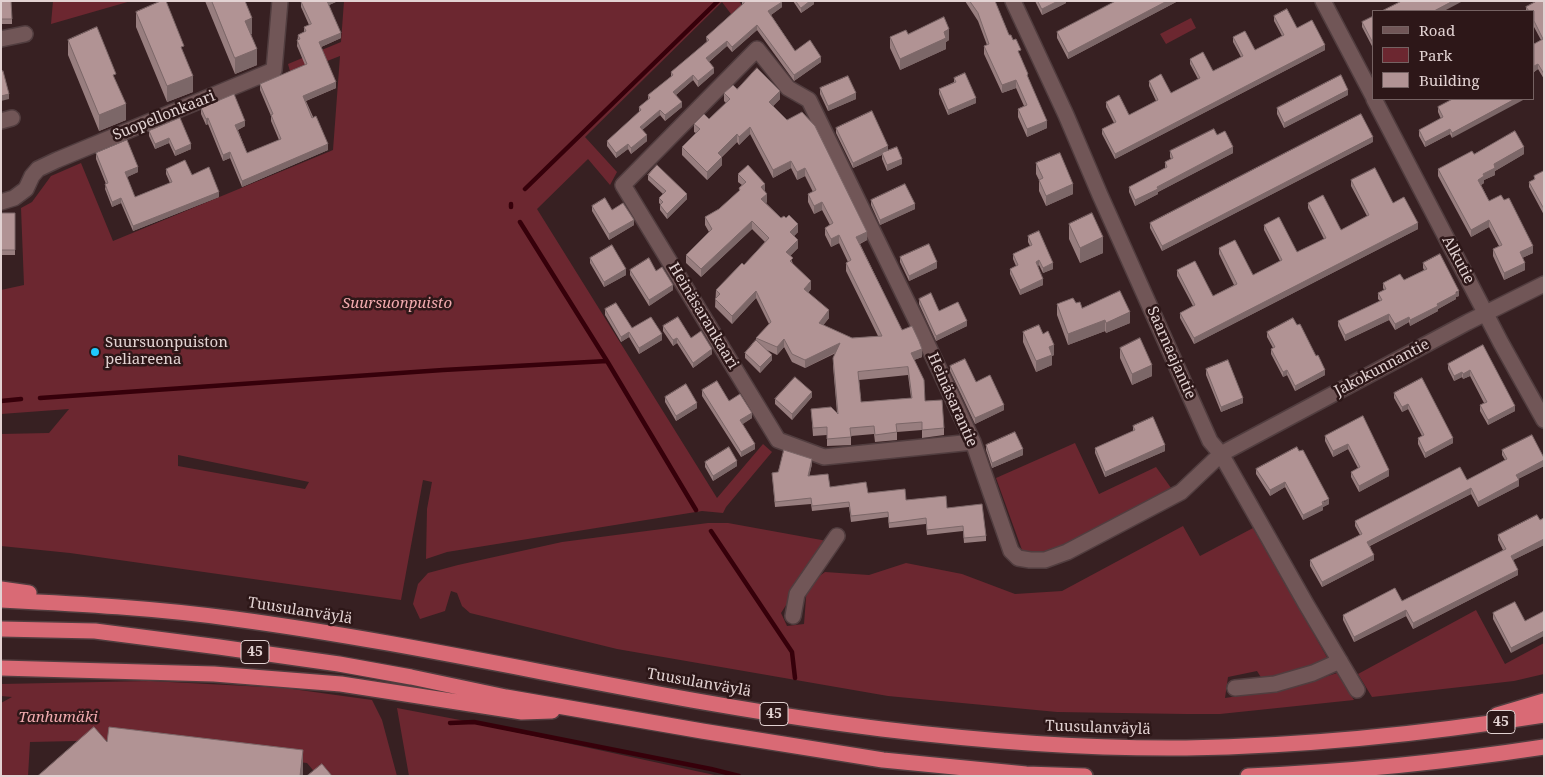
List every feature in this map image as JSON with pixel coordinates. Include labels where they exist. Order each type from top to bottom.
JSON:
[{"type":"highway","points":[[1,589],[97,605]]},
{"type":"highway","name":"Tuusulanväylä","points":[[1,600],[97,605],[236,619],[330,633],[796,718],[884,730],[965,738],[1086,746],[1186,748],[1296,743],[1384,736],[1458,729],[1544,715]]},
{"type":"highway","name":"45","points":[[1,629],[95,631],[219,647],[366,669],[581,710],[883,760],[1026,774],[1085,776]]},
{"type":"highway","points":[[1,668],[224,675],[342,684],[522,712],[581,710]]},
{"type":"highway","points":[[1458,729],[1544,701]]},
{"type":"highway","name":"45","points":[[1248,776],[1322,773],[1445,761],[1544,747]]},
{"type":"street","name":"Suopellonkaari","points":[[1,202],[14,198],[26,189],[32,176],[38,170],[57,160],[274,70],[280,1]]},
{"type":"street","name":"Saarnaajantie","points":[[1013,1],[1066,115],[1210,440],[1221,454],[1358,690]]},
{"type":"street","name":"Alkutie","points":[[1323,1],[1372,94]]},
{"type":"street","points":[[1,39],[25,34]]},
{"type":"street","name":"Heinäsarantie","points":[[757,49],[788,88],[809,100],[973,442],[1011,552],[1018,558],[1045,560],[1067,552],[1181,492],[1221,454]]},
{"type":"street","name":"Heinäsarankaari","points":[[757,49],[624,185],[778,440],[824,457],[973,442]]},
{"type":"street","name":"Alkutie","points":[[1375,100],[1544,420]]},
{"type":"street","name":"Jakokunnantie","points":[[1221,454],[1544,284]]},
{"type":"street","points":[[793,616],[797,594],[837,536]]},
{"type":"street","points":[[1235,688],[1275,684],[1313,673],[1340,661]]},
{"type":"green space","points":[[53,1],[131,1],[51,24]]},
{"type":"green space","name":"Suursuonpuisto","points":[[344,1],[739,1],[756,27],[749,38],[722,2],[585,137],[617,172],[610,185],[588,159],[537,209],[717,498],[763,444],[772,452],[723,513],[702,511],[447,552],[426,559],[427,509],[432,482],[423,480],[401,600],[70,553],[1,546],[1,434],[49,433],[69,409],[1,414],[1,290],[24,285],[21,208],[32,202],[51,176],[81,163],[113,241],[333,150],[340,56],[291,75],[288,64],[341,42]],"holes":[[[178,455],[309,482],[305,489],[178,466]]]},
{"type":"green space","points":[[1191,18],[1196,28],[1166,44],[1160,34]]},
{"type":"green space","points":[[1075,443],[1099,494],[1156,467],[1174,492],[1161,502],[1045,553],[1037,554],[1022,550],[996,478]]},
{"type":"green space","points":[[708,523],[728,523],[827,541],[781,613],[787,626],[804,624],[807,585],[825,572],[869,575],[906,563],[962,574],[1015,594],[1062,591],[1183,526],[1200,556],[1253,528],[1328,659],[1302,670],[1262,679],[1257,671],[1228,677],[1225,698],[1291,688],[1337,673],[1354,700],[1220,714],[1186,714],[1057,712],[888,696],[617,649],[470,613],[462,606],[457,593],[451,591],[445,611],[420,619],[413,604],[418,584],[428,573],[562,542]]},
{"type":"green space","points":[[1476,610],[1505,664],[1544,643],[1544,674],[1514,681],[1372,697],[1358,674]]},
{"type":"green space","name":"Tanhumäki","points":[[150,681],[285,688],[372,700],[382,720],[397,776],[318,776],[307,763],[122,740],[30,742],[28,776],[1,776],[1,703],[12,697],[1,696],[1,684]]},
{"type":"green space","points":[[397,708],[460,720],[719,776],[409,776]]},
{"type":"building","points":[[1,1],[11,1],[12,19],[1,19]]},
{"type":"building","points":[[161,1],[166,1],[184,46],[181,47],[193,76],[167,86],[136,12]]},
{"type":"building","points":[[212,1],[245,1],[252,18],[245,21],[257,49],[235,58]]},
{"type":"building","points":[[301,1],[327,1],[341,33],[319,42],[336,82],[303,96],[312,118],[316,116],[328,144],[242,181],[230,152],[223,155],[208,118],[206,119],[201,108],[234,94],[245,121],[235,125],[247,153],[281,139],[260,84],[307,64],[297,40],[300,39],[298,35],[306,31],[304,27],[311,24]]},
{"type":"building","points":[[743,1],[782,1],[768,11],[795,51],[810,40],[821,57],[794,75],[757,25],[732,47],[727,41],[706,58],[714,68],[698,81],[693,75],[673,92],[682,102],[665,115],[660,110],[640,127],[647,135],[631,148],[628,144],[616,153],[607,141],[641,110],[639,107],[650,98],[648,95],[673,75],[671,72],[709,40],[706,37],[744,3]]},
{"type":"building","points":[[796,1],[810,1],[801,8]]},
{"type":"building","points":[[970,1],[995,1],[1009,35],[1011,35],[1013,40],[1016,39],[1021,50],[1018,51],[1047,121],[1027,129],[1018,109],[1027,105],[1016,80],[1002,85],[984,46],[989,44],[978,13]]},
{"type":"building","points":[[1038,1],[1058,1],[1042,9]]},
{"type":"building","points":[[1116,1],[1167,1],[1068,53],[1057,32]]},
{"type":"building","points":[[1402,1],[1453,1],[1436,10],[1384,10]]},
{"type":"building","points":[[1537,1],[1544,1],[1544,74],[1538,64],[1535,66],[1535,43],[1543,39],[1535,23],[1535,10],[1528,10],[1526,7]]},
{"type":"building","points":[[1287,9],[1297,28],[1312,20],[1325,45],[1115,154],[1102,129],[1116,122],[1106,102],[1119,95],[1129,115],[1158,100],[1149,81],[1161,74],[1171,93],[1200,78],[1190,59],[1203,52],[1213,71],[1243,56],[1233,37],[1245,31],[1255,50],[1284,35],[1274,16]]},
{"type":"building","points":[[944,17],[949,29],[944,32],[946,38],[900,59],[890,37],[906,30],[908,34]]},
{"type":"building","points":[[1372,17],[1372,41],[1362,22]]},
{"type":"building","points":[[97,27],[116,74],[113,75],[126,104],[99,115],[68,40]]},
{"type":"building","points":[[757,68],[780,91],[769,102],[787,120],[802,112],[815,126],[867,232],[856,237],[902,330],[912,326],[919,341],[922,349],[911,353],[924,380],[925,401],[942,400],[944,428],[922,430],[922,422],[896,424],[897,432],[875,435],[874,426],[850,428],[851,437],[827,439],[827,427],[813,428],[811,409],[831,407],[838,414],[833,358],[840,343],[805,360],[792,354],[784,339],[777,347],[756,338],[771,322],[756,291],[732,316],[715,299],[720,294],[716,290],[742,263],[744,265],[769,238],[752,221],[701,269],[686,255],[712,229],[705,217],[719,209],[746,182],[738,174],[748,165],[765,184],[761,187],[767,194],[761,199],[781,218],[784,216],[786,218],[789,215],[798,224],[790,232],[798,240],[786,252],[793,258],[790,261],[811,281],[804,289],[829,310],[819,323],[852,338],[882,336],[846,263],[851,260],[839,235],[831,239],[825,228],[833,223],[822,202],[814,206],[808,194],[816,190],[805,168],[797,172],[791,161],[773,170],[750,127],[739,137],[737,134],[718,153],[722,157],[707,172],[682,147],[700,129],[694,124],[704,114],[709,119],[730,99],[724,93],[733,85],[737,89]],"holes":[[[908,367],[912,398],[861,402],[858,372]]]},
{"type":"building","points":[[3,71],[9,94],[1,96],[1,72]]},
{"type":"building","points":[[965,73],[976,98],[948,110],[939,89],[956,82],[954,78]]},
{"type":"building","points":[[1341,75],[1348,90],[1284,123],[1277,108]]},
{"type":"building","points":[[848,76],[856,93],[828,106],[820,88]]},
{"type":"building","points":[[1451,100],[1513,100],[1452,133],[1450,129],[1425,142],[1419,130],[1443,117],[1438,107]]},
{"type":"building","points":[[872,111],[888,146],[853,163],[836,128]]},
{"type":"building","points":[[1361,114],[1373,137],[1162,246],[1150,223]]},
{"type":"building","points":[[180,118],[191,144],[175,151],[169,138],[155,144],[149,131]]},
{"type":"building","points":[[1214,129],[1217,135],[1225,131],[1233,147],[1135,200],[1129,187],[1167,167],[1165,162],[1173,158],[1170,151]]},
{"type":"building","points":[[1515,131],[1524,147],[1494,164],[1495,168],[1483,174],[1484,176],[1478,180],[1489,201],[1501,195],[1504,200],[1509,198],[1533,246],[1520,252],[1525,263],[1504,273],[1493,249],[1502,245],[1489,220],[1471,230],[1438,169],[1472,151],[1474,154]]},
{"type":"building","points":[[127,140],[138,167],[125,172],[135,197],[172,182],[166,169],[185,160],[192,175],[209,167],[219,192],[133,226],[121,198],[112,202],[105,184],[108,183],[96,153]]},
{"type":"building","points":[[897,147],[902,159],[887,165],[882,153]]},
{"type":"building","points":[[1060,153],[1073,184],[1046,196],[1039,180],[1043,178],[1036,163]]},
{"type":"building","points":[[657,165],[687,194],[667,214],[660,205],[663,202],[659,198],[666,191],[648,175]]},
{"type":"building","points":[[1375,168],[1393,203],[1404,197],[1418,223],[1194,338],[1180,313],[1195,305],[1177,270],[1195,261],[1213,296],[1237,284],[1219,248],[1235,240],[1253,275],[1282,260],[1264,225],[1279,217],[1297,252],[1326,238],[1308,203],[1323,195],[1341,230],[1369,215],[1351,180]]},
{"type":"building","points":[[1544,171],[1544,209],[1529,182],[1535,179],[1534,176]]},
{"type":"building","points":[[905,184],[915,204],[880,220],[871,200]]},
{"type":"building","points":[[605,198],[612,210],[623,203],[634,220],[609,234],[592,206]]},
{"type":"building","points":[[1,213],[15,213],[15,250],[1,250]]},
{"type":"building","points":[[1092,213],[1103,237],[1080,248],[1069,224]]},
{"type":"building","points":[[1039,231],[1053,263],[1043,268],[1039,260],[1036,262],[1043,279],[1020,290],[1010,269],[1018,265],[1013,254],[1032,245],[1028,236]]},
{"type":"building","points":[[929,244],[937,262],[909,276],[900,257]]},
{"type":"building","points":[[612,245],[626,269],[604,282],[590,258]]},
{"type":"building","points":[[1440,254],[1459,291],[1456,294],[1437,304],[1438,306],[1410,320],[1409,317],[1395,324],[1389,314],[1345,335],[1338,321],[1382,300],[1378,293],[1386,289],[1383,283],[1400,274],[1404,280],[1427,269],[1423,263]]},
{"type":"building","points":[[649,258],[656,271],[662,267],[673,285],[649,300],[630,270]]},
{"type":"building","points":[[1120,291],[1130,312],[1106,323],[1105,320],[1068,334],[1057,304],[1073,298],[1076,303],[1080,302],[1082,308]]},
{"type":"building","points":[[931,293],[939,311],[958,302],[967,321],[936,336],[919,299]]},
{"type":"building","points":[[616,303],[632,328],[651,317],[662,334],[639,348],[629,332],[621,337],[605,309]]},
{"type":"building","points":[[678,317],[691,338],[701,331],[712,349],[693,363],[677,338],[673,340],[663,326]]},
{"type":"building","points":[[1293,318],[1297,325],[1300,324],[1325,370],[1295,386],[1287,370],[1283,372],[1271,349],[1275,347],[1267,332]]},
{"type":"building","points":[[1039,325],[1043,334],[1048,331],[1054,345],[1049,347],[1052,355],[1036,361],[1023,332]]},
{"type":"building","points":[[1140,338],[1152,365],[1132,374],[1120,348]]},
{"type":"building","points":[[756,340],[772,355],[760,367],[745,353]]},
{"type":"building","points":[[1483,345],[1515,406],[1488,420],[1480,405],[1487,402],[1470,370],[1454,376],[1448,364]]},
{"type":"building","points":[[965,359],[976,382],[990,375],[1004,405],[975,418],[950,366]]},
{"type":"building","points":[[1228,360],[1243,398],[1221,407],[1206,369]]},
{"type":"building","points":[[795,377],[812,392],[792,414],[775,399]]},
{"type":"building","points":[[1422,378],[1453,438],[1425,453],[1418,438],[1424,435],[1408,404],[1402,407],[1394,393]]},
{"type":"building","points":[[717,381],[729,401],[740,394],[752,413],[740,420],[755,444],[741,452],[702,390]]},
{"type":"building","points":[[686,384],[697,403],[676,416],[665,397]]},
{"type":"building","points":[[1363,416],[1389,470],[1359,486],[1351,472],[1360,467],[1348,444],[1333,451],[1325,436]]},
{"type":"building","points":[[1153,417],[1165,445],[1105,472],[1095,448],[1135,430],[1133,426]]},
{"type":"building","points":[[1015,432],[1023,449],[992,463],[986,445]]},
{"type":"building","points":[[1532,435],[1544,460],[1516,475],[1519,480],[1478,502],[1471,488],[1367,542],[1374,555],[1322,582],[1310,560],[1362,534],[1355,521],[1460,467],[1467,480],[1507,459],[1502,450]]},
{"type":"building","points":[[729,447],[737,461],[713,476],[705,462]]},
{"type":"building","points":[[1297,447],[1299,451],[1303,450],[1329,499],[1322,502],[1323,505],[1303,515],[1285,482],[1270,490],[1256,469]]},
{"type":"building","points":[[784,450],[812,459],[808,476],[828,474],[830,487],[866,482],[868,493],[905,489],[906,500],[946,496],[947,508],[982,504],[986,536],[964,538],[963,526],[927,530],[926,518],[889,523],[888,512],[851,516],[849,502],[812,506],[811,498],[775,502],[772,473],[778,472]]},
{"type":"building","points":[[1537,515],[1540,520],[1544,518],[1544,539],[1511,556],[1518,570],[1413,623],[1406,610],[1354,637],[1343,615],[1395,588],[1402,601],[1506,549],[1498,535]]},
{"type":"building","points":[[1515,602],[1525,621],[1544,611],[1544,631],[1511,648],[1493,613]]},
{"type":"building","points":[[94,727],[107,742],[109,727],[303,750],[300,776],[38,776]]},
{"type":"building","points":[[322,764],[332,776],[307,776]]},
{"type":"waterway","points":[[525,189],[718,1]]},
{"type":"waterway","points":[[520,222],[607,361]]},
{"type":"waterway","points":[[40,398],[443,370],[607,361],[696,510]]},
{"type":"waterway","points":[[1,401],[21,399]]},
{"type":"waterway","points":[[711,531],[792,652],[795,678]]},
{"type":"waterway","points":[[450,723],[474,722],[739,776]]},
{"type":"place","name":"Suursuonpuiston peliareena","points":[[95,352]]}]
